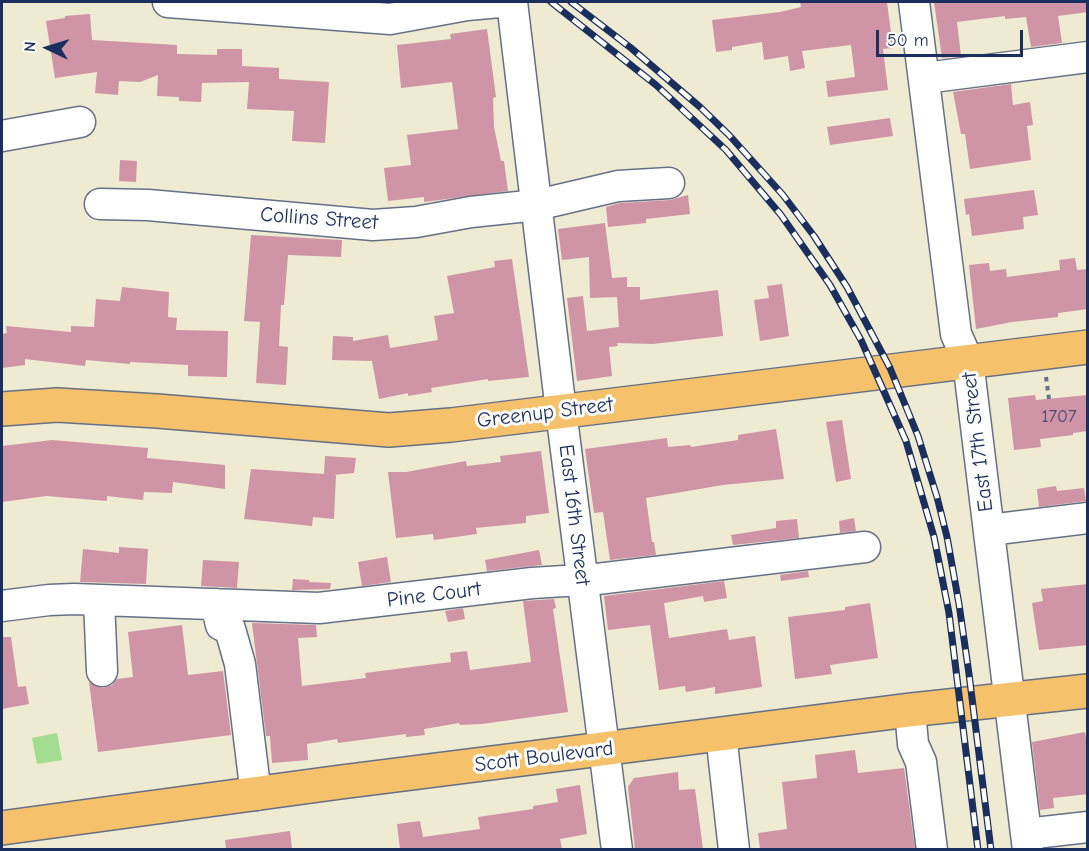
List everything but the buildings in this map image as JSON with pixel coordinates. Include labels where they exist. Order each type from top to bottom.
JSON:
[{"type":"main road","name":"Greenup Street","points":[[2,409],[57,405],[389,430],[451,425],[1088,347]]},
{"type":"main road","name":"Scott Boulevard","points":[[2,828],[910,710],[1088,691]]},
{"type":"street","points":[[168,2],[234,4],[390,19],[467,5],[500,2]]},
{"type":"street","name":"East 16th Street","points":[[512,2],[617,849]]},
{"type":"street","name":"East 17th Street","points":[[914,2],[956,334],[968,361],[1027,842]]},
{"type":"street","points":[[925,78],[1088,57]]},
{"type":"street","points":[[2,136],[80,122]]},
{"type":"street","name":"Collins Street","points":[[100,204],[148,205],[373,225],[416,222],[471,212],[537,205],[618,186],[669,183]]},
{"type":"street","points":[[989,530],[1088,518]]},
{"type":"street","name":"Pine Court","points":[[2,606],[49,600],[99,600],[319,608],[597,579],[865,547]]},
{"type":"street","points":[[99,600],[102,671]]},
{"type":"street","points":[[216,604],[221,626],[230,629],[240,664],[256,795]]},
{"type":"street","points":[[910,710],[912,744],[921,762],[932,849]]},
{"type":"street","points":[[721,734],[734,849]]},
{"type":"street","points":[[1027,842],[1088,827]]},
{"type":"path","points":[[1046,377],[1049,399]]},
{"type":"green space","points":[[57,733],[62,760],[37,764],[32,738]]},
{"type":"railway","points":[[551,2],[656,85],[726,150],[781,215],[830,285],[861,340],[906,441],[934,537],[949,613],[978,850]]},
{"type":"railway","points":[[571,2],[631,48],[700,107],[729,135],[783,195],[814,236],[847,287],[890,368],[918,436],[947,537],[969,674],[991,850]]}]
